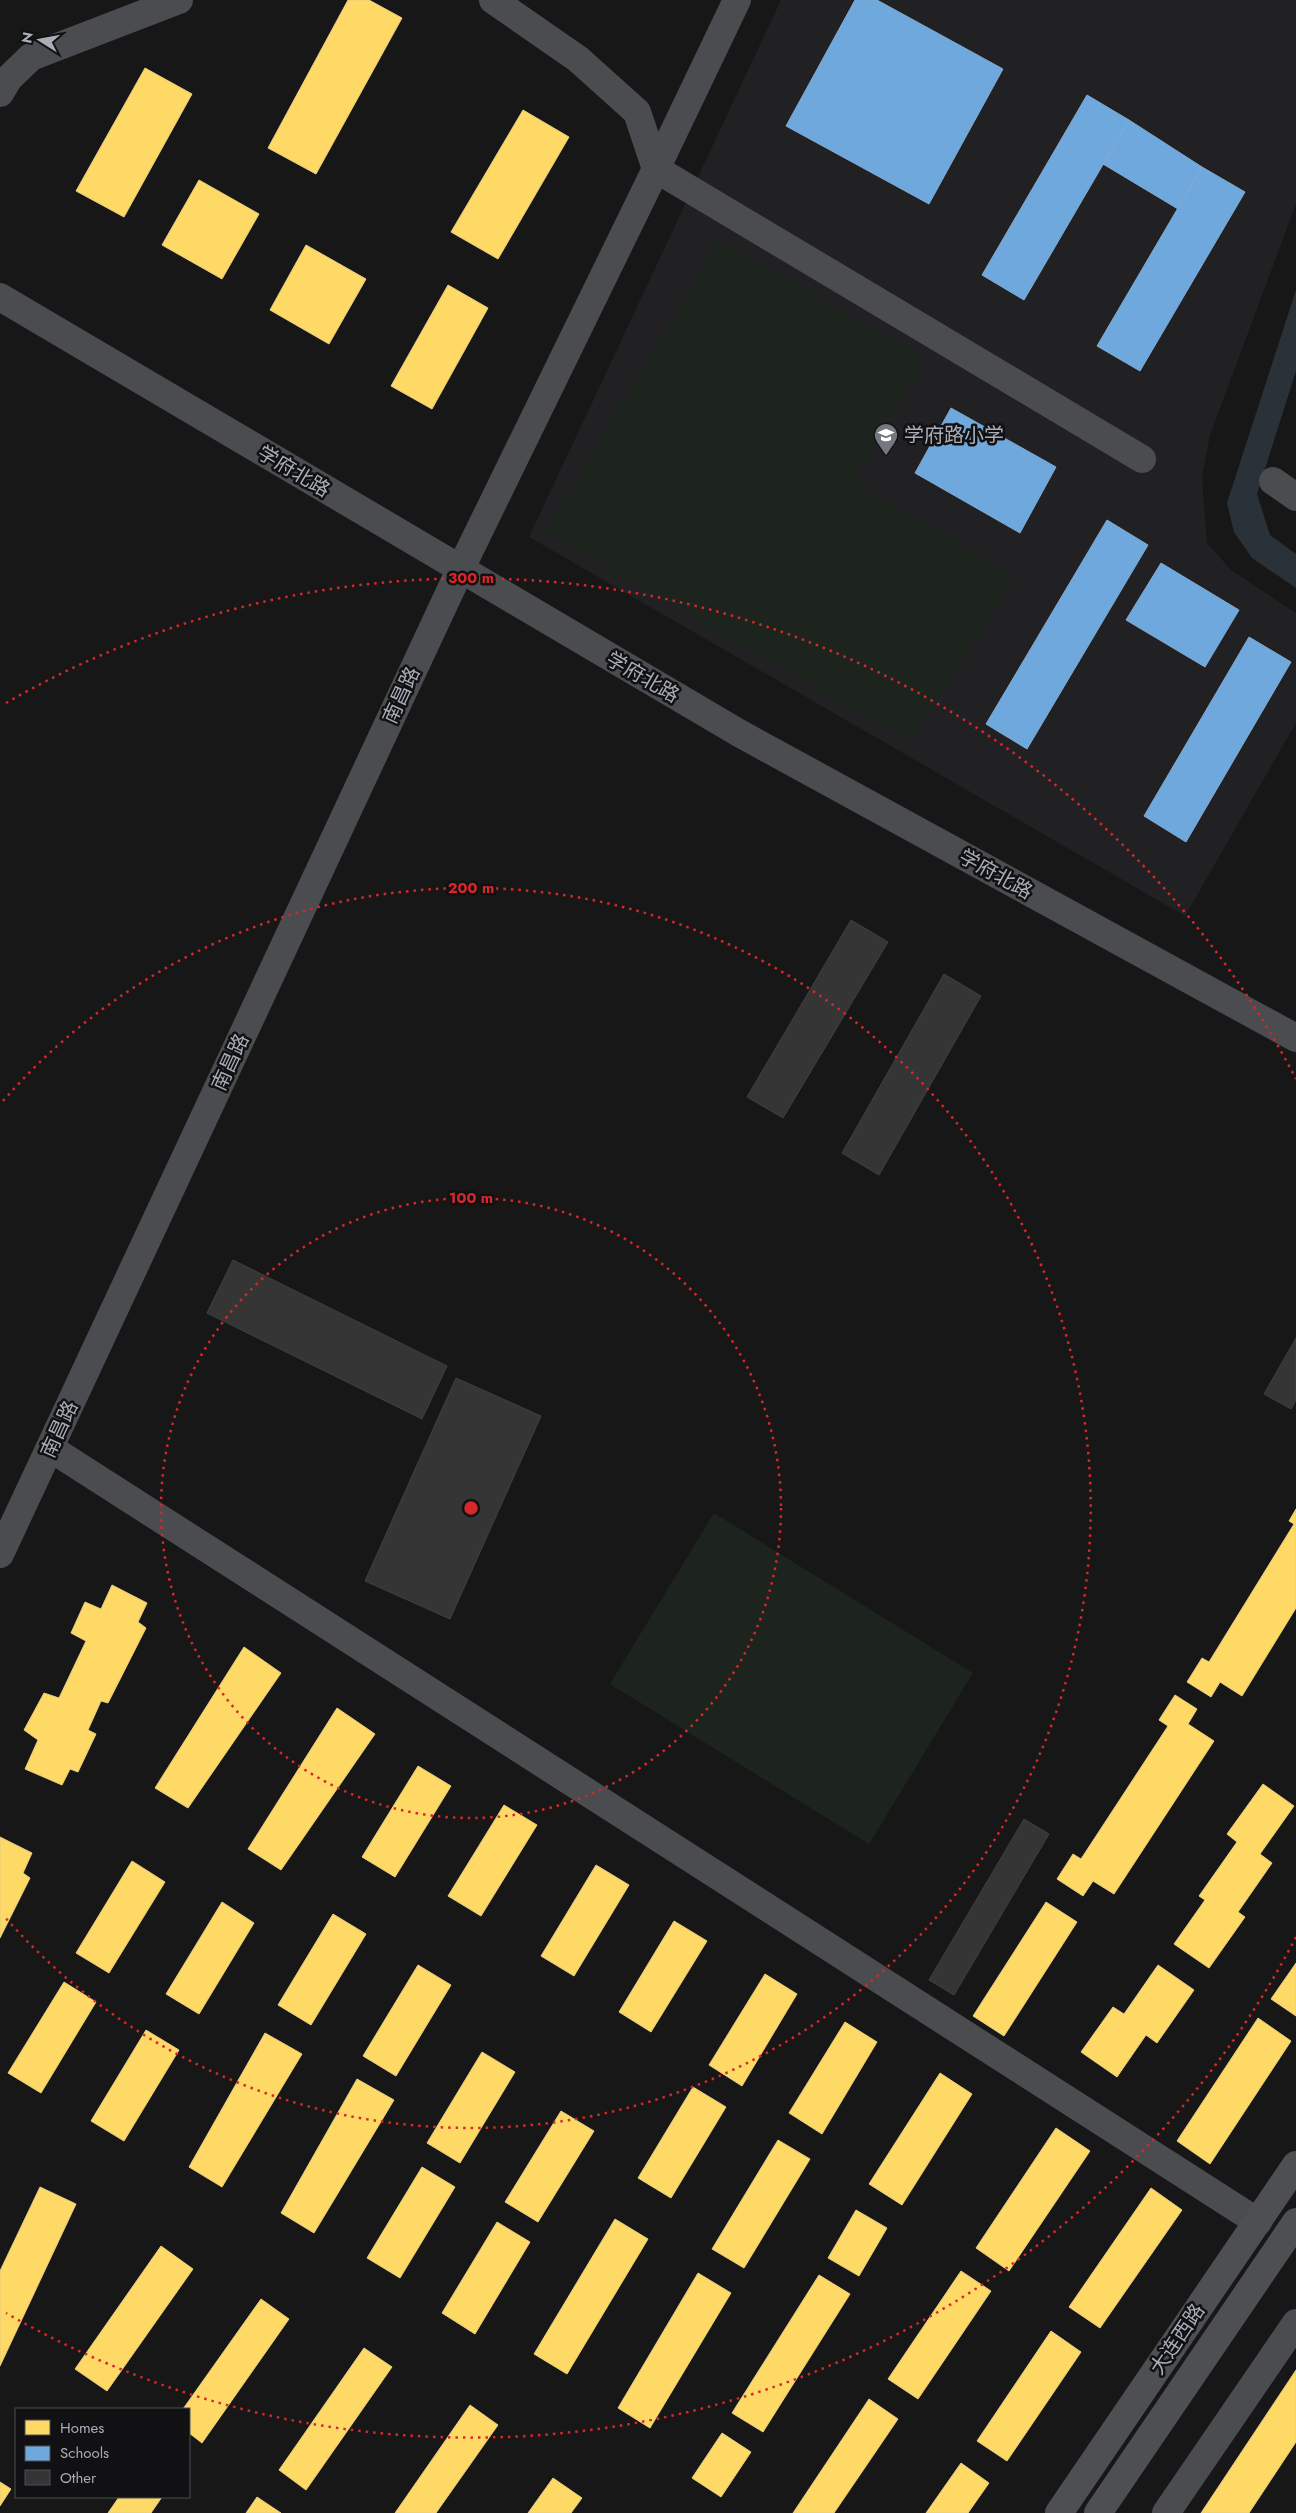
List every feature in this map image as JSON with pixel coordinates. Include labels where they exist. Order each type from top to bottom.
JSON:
[{"type":"main road","name":"大连西路","points":[[1059,2513],[1296,2165]]},
{"type":"main road","name":"大连西路","points":[[1098,2513],[1296,2222]]},
{"type":"street","points":[[0,93],[10,78],[31,57],[179,0]]},
{"type":"street","points":[[493,0],[578,59],[637,112],[656,169],[1142,459]]},
{"type":"street","name":"南昌路","points":[[0,1554],[460,570],[737,0]]},
{"type":"street","name":"学府北路","points":[[0,297],[739,733],[1296,1038]]},
{"type":"street","points":[[1273,481],[1296,497]]},
{"type":"street","points":[[50,1448],[1258,2222]]},
{"type":"street","points":[[1166,2513],[1296,2323]]},
{"type":"shaded area","name":"学府路小学","points":[[781,0],[1296,0],[1296,204],[1210,435],[1202,477],[1207,543],[1231,570],[1296,613],[1296,723],[1185,916],[529,537]]},
{"type":"shaded area","points":[[720,240],[926,360],[852,481],[1015,577],[911,742],[545,532]]},
{"type":"shaded area","points":[[1296,290],[1296,371],[1257,494],[1270,535],[1296,554],[1296,588],[1252,558],[1234,532],[1227,503]]},
{"type":"shaded area","points":[[714,1513],[973,1673],[869,1844],[610,1684]]},
{"type":"building: Homes","points":[[348,0],[369,0],[402,18],[316,174],[268,148]]},
{"type":"building: Homes","points":[[145,68],[192,94],[124,217],[76,191]]},
{"type":"building: Homes","points":[[523,110],[569,137],[498,259],[451,232]]},
{"type":"building: Homes","points":[[199,180],[259,214],[222,279],[162,245]]},
{"type":"building: Homes","points":[[306,245],[366,279],[329,344],[270,310]]},
{"type":"building: Homes","points":[[448,285],[488,308],[432,409],[391,386]]},
{"type":"building: Homes","points":[[1296,1509],[1296,1608],[1242,1696],[1220,1682],[1211,1697],[1187,1682],[1202,1658],[1209,1662],[1294,1524],[1289,1521]]},
{"type":"building: Homes","points":[[112,1585],[147,1603],[138,1622],[146,1628],[108,1703],[101,1701],[88,1730],[96,1734],[78,1772],[70,1769],[62,1785],[25,1769],[38,1740],[24,1730],[44,1693],[59,1698],[86,1641],[71,1633],[85,1602],[101,1609]]},
{"type":"building: Homes","points":[[244,1647],[281,1673],[188,1808],[155,1788]]},
{"type":"building: Homes","points":[[1175,1695],[1197,1709],[1188,1724],[1214,1741],[1114,1894],[1093,1881],[1083,1896],[1057,1879],[1073,1854],[1081,1859],[1168,1726],[1159,1720]]},
{"type":"building: Homes","points":[[337,1708],[375,1734],[281,1870],[248,1849]]},
{"type":"building: Homes","points":[[418,1766],[451,1786],[395,1877],[362,1857]]},
{"type":"building: Homes","points":[[1263,1784],[1294,1806],[1260,1854],[1272,1863],[1238,1912],[1245,1917],[1209,1968],[1174,1944],[1205,1900],[1199,1896],[1237,1842],[1227,1834]]},
{"type":"building: Homes","points":[[504,1805],[537,1825],[481,1916],[448,1896]]},
{"type":"building: Homes","points":[[0,1837],[32,1853],[23,1873],[30,1878],[0,1938]]},
{"type":"building: Homes","points":[[132,1861],[165,1882],[109,1973],[76,1953]]},
{"type":"building: Homes","points":[[596,1865],[629,1885],[574,1976],[541,1956]]},
{"type":"building: Homes","points":[[222,1902],[254,1923],[199,2014],[166,1994]]},
{"type":"building: Homes","points":[[1046,1902],[1077,1922],[1004,2036],[973,2016]]},
{"type":"building: Homes","points":[[333,1914],[366,1934],[311,2025],[278,2005]]},
{"type":"building: Homes","points":[[674,1921],[707,1941],[651,2032],[619,2012]]},
{"type":"building: Homes","points":[[1296,1963],[1296,2016],[1271,1999]]},
{"type":"building: Homes","points":[[418,1965],[451,1985],[396,2076],[363,2056]]},
{"type":"building: Homes","points":[[1158,1965],[1194,1990],[1157,2043],[1146,2035],[1117,2077],[1081,2052],[1113,2007],[1124,2014]]},
{"type":"building: Homes","points":[[765,1974],[797,1994],[742,2086],[709,2065]]},
{"type":"building: Homes","points":[[64,1982],[96,2002],[41,2093],[8,2073]]},
{"type":"building: Homes","points":[[1258,2018],[1291,2041],[1210,2164],[1177,2141]]},
{"type":"building: Homes","points":[[845,2022],[877,2042],[822,2134],[789,2113]]},
{"type":"building: Homes","points":[[146,2030],[179,2050],[124,2141],[91,2121]]},
{"type":"building: Homes","points":[[265,2033],[302,2054],[222,2187],[189,2167]]},
{"type":"building: Homes","points":[[482,2052],[515,2072],[460,2163],[427,2143]]},
{"type":"building: Homes","points":[[940,2073],[972,2094],[902,2205],[869,2184]]},
{"type":"building: Homes","points":[[357,2079],[394,2100],[314,2233],[281,2213]]},
{"type":"building: Homes","points":[[693,2087],[726,2107],[671,2198],[638,2178]]},
{"type":"building: Homes","points":[[561,2111],[594,2131],[538,2222],[505,2202]]},
{"type":"building: Homes","points":[[1056,2128],[1090,2151],[1009,2271],[976,2248]]},
{"type":"building: Homes","points":[[778,2140],[810,2159],[744,2268],[712,2249]]},
{"type":"building: Homes","points":[[422,2167],[455,2187],[400,2278],[367,2258]]},
{"type":"building: Homes","points":[[40,2187],[76,2204],[0,2366],[0,2271]]},
{"type":"building: Homes","points":[[1151,2188],[1182,2210],[1100,2328],[1069,2307]]},
{"type":"building: Homes","points":[[856,2210],[887,2228],[859,2276],[828,2258]]},
{"type":"building: Homes","points":[[615,2219],[648,2239],[567,2374],[534,2354]]},
{"type":"building: Homes","points":[[497,2222],[530,2242],[475,2334],[442,2313]]},
{"type":"building: Homes","points":[[161,2246],[193,2269],[107,2391],[75,2369]]},
{"type":"building: Homes","points":[[961,2271],[991,2291],[918,2399],[888,2379]]},
{"type":"building: Homes","points":[[698,2273],[731,2293],[650,2428],[618,2408]]},
{"type":"building: Homes","points":[[819,2275],[850,2294],[763,2432],[732,2413]]},
{"type":"building: Homes","points":[[261,2299],[289,2319],[202,2443],[190,2434],[190,2408],[184,2408]]},
{"type":"building: Homes","points":[[1051,2331],[1081,2352],[1007,2461],[977,2441]]},
{"type":"building: Homes","points":[[364,2348],[392,2367],[306,2490],[279,2470]]},
{"type":"building: Homes","points":[[1296,2370],[1296,2442],[1249,2513],[1201,2513]]},
{"type":"building: Homes","points":[[869,2399],[898,2419],[834,2513],[793,2513]]},
{"type":"building: Homes","points":[[470,2405],[498,2425],[436,2513],[395,2513]]},
{"type":"building: Homes","points":[[722,2433],[751,2452],[721,2497],[692,2478]]},
{"type":"building: Homes","points":[[961,2463],[989,2483],[968,2513],[926,2513]]},
{"type":"building: Homes","points":[[553,2478],[582,2498],[571,2513],[528,2513]]},
{"type":"building: Homes","points":[[0,2482],[11,2489],[0,2506]]},
{"type":"building: Homes","points":[[257,2497],[281,2513],[246,2513]]},
{"type":"building: Homes","points":[[118,2498],[161,2498],[151,2513],[108,2513]]},
{"type":"building: Schools","points":[[855,0],[877,0],[1003,69],[929,204],[786,126]]},
{"type":"building: Schools","points":[[1087,95],[1129,120],[1024,300],[982,275]]},
{"type":"building: Schools","points":[[1129,120],[1202,167],[1178,209],[1103,164]]},
{"type":"building: Schools","points":[[1202,167],[1245,192],[1140,371],[1097,346]]},
{"type":"building: Schools","points":[[951,408],[1056,467],[1020,533],[915,473]]},
{"type":"building: Schools","points":[[1107,520],[1148,545],[1027,749],[986,724]]},
{"type":"building: Schools","points":[[1161,563],[1239,610],[1205,667],[1126,620]]},
{"type":"building: Schools","points":[[1249,637],[1291,662],[1186,842],[1144,816]]},
{"type":"building: Other","points":[[851,920],[888,942],[783,1118],[747,1097]]},
{"type":"building: Other","points":[[944,974],[981,996],[879,1175],[842,1153]]},
{"type":"building: Other","points":[[233,1260],[447,1366],[422,1419],[207,1313]]},
{"type":"building: Other","points":[[1296,1338],[1296,1400],[1291,1409],[1264,1394]]},
{"type":"building: Other","points":[[456,1378],[541,1416],[450,1619],[365,1581]]},
{"type":"building: Other","points":[[1024,1819],[1049,1834],[954,1995],[929,1980]]},
{"type":"place","name":"学府路小学","points":[[886,456]]}]
